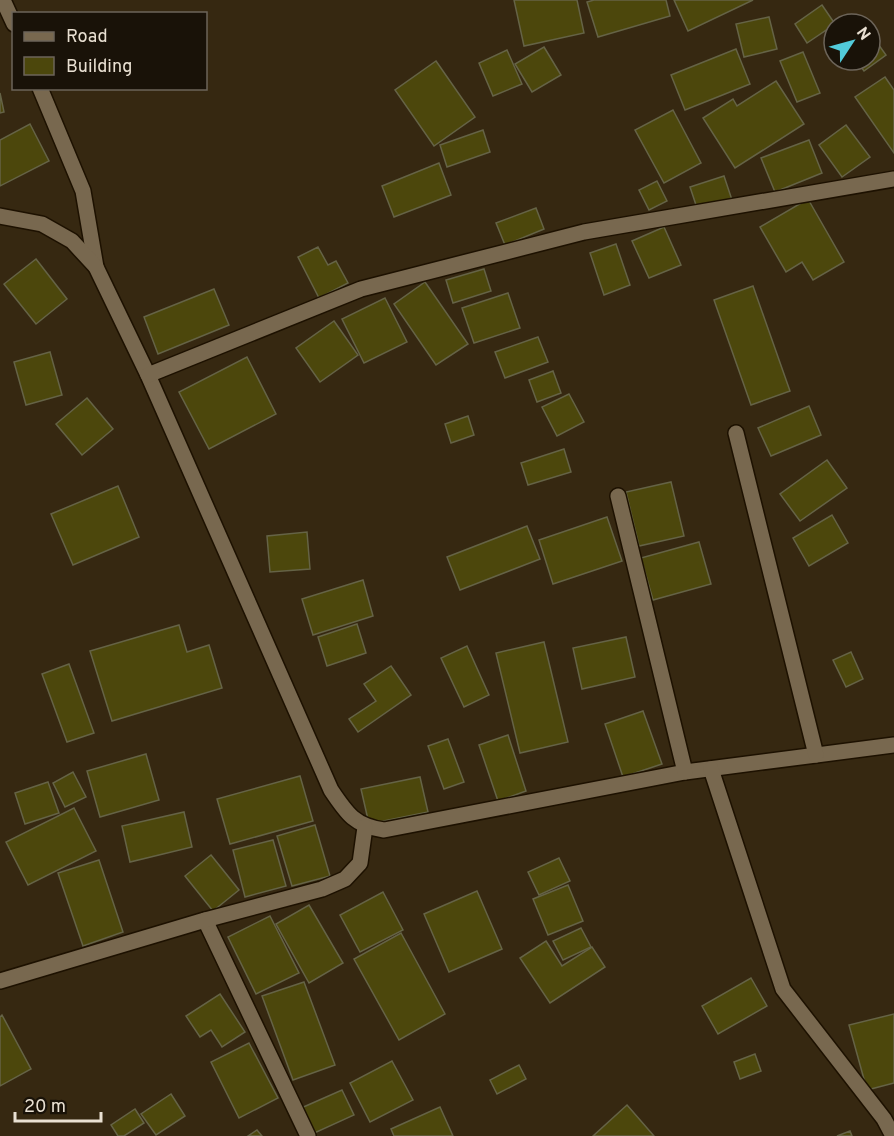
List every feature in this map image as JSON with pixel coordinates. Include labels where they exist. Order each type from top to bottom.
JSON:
[{"type":"street","points":[[3,0],[12,20]]},
{"type":"street","points":[[41,90],[83,191],[96,267],[148,375],[331,790],[343,809],[364,827],[384,830],[686,772],[894,745]]},
{"type":"street","points":[[148,375],[361,289],[584,232],[894,179]]},
{"type":"street","points":[[0,216],[42,224],[72,241],[96,267]]},
{"type":"street","points":[[736,433],[816,755]]},
{"type":"street","points":[[618,496],[686,772]]},
{"type":"street","points":[[711,769],[783,989],[889,1118],[893,1136]]},
{"type":"street","points":[[0,981],[205,920],[322,889],[345,879],[360,862],[364,827]]},
{"type":"street","points":[[205,920],[308,1136]]},
{"type":"building","points":[[514,0],[577,0],[584,33],[524,46]]},
{"type":"building","points":[[594,0],[666,0],[670,16],[598,37],[587,2]]},
{"type":"building","points":[[674,0],[753,0],[688,31]]},
{"type":"building","points":[[822,5],[827,12],[822,12],[822,33],[807,43],[795,24]]},
{"type":"building","points":[[769,17],[777,49],[744,57],[736,24]]},
{"type":"building","points":[[544,47],[561,75],[532,92],[515,64]]},
{"type":"building","points":[[736,49],[750,84],[685,110],[671,75]]},
{"type":"building","points":[[507,50],[522,84],[493,96],[479,63]]},
{"type":"building","points":[[803,52],[820,93],[797,102],[780,61]]},
{"type":"building","points":[[436,61],[475,117],[434,146],[395,90]]},
{"type":"building","points":[[885,77],[894,90],[894,153],[855,97]]},
{"type":"building","points":[[776,81],[804,124],[735,168],[703,118],[733,99],[737,106]]},
{"type":"building","points":[[0,93],[4,112],[0,113]]},
{"type":"building","points":[[673,110],[701,163],[664,183],[635,130]]},
{"type":"building","points":[[30,124],[49,161],[0,186],[0,140]]},
{"type":"building","points":[[846,125],[870,157],[842,177],[819,145]]},
{"type":"building","points":[[483,130],[490,152],[447,167],[440,145]]},
{"type":"building","points":[[809,140],[822,173],[775,192],[761,158]]},
{"type":"building","points":[[439,163],[451,195],[394,217],[382,186]]},
{"type":"building","points":[[724,176],[732,200],[698,211],[690,187]]},
{"type":"building","points":[[657,181],[667,201],[649,210],[639,190]]},
{"type":"building","points":[[808,199],[844,262],[813,280],[802,262],[786,272],[760,227]]},
{"type":"building","points":[[536,208],[544,229],[505,245],[496,223]]},
{"type":"building","points":[[664,227],[681,265],[649,278],[632,241]]},
{"type":"building","points":[[616,244],[630,285],[604,295],[590,253]]},
{"type":"building","points":[[318,247],[328,265],[336,261],[348,283],[319,298],[298,257]]},
{"type":"building","points":[[36,259],[67,299],[36,324],[4,284]]},
{"type":"building","points":[[484,269],[491,291],[453,303],[446,280]]},
{"type":"building","points":[[425,282],[468,344],[436,365],[394,304]]},
{"type":"building","points":[[753,286],[790,391],[751,405],[714,300]]},
{"type":"building","points":[[214,289],[229,325],[158,354],[144,317]]},
{"type":"building","points":[[508,293],[520,328],[474,343],[462,308]]},
{"type":"building","points":[[385,298],[407,342],[364,363],[342,319]]},
{"type":"building","points":[[334,321],[358,355],[320,382],[296,348]]},
{"type":"building","points":[[538,337],[548,362],[505,378],[495,352]]},
{"type":"building","points":[[50,352],[62,395],[26,405],[14,362]]},
{"type":"building","points":[[247,357],[276,414],[209,449],[179,392]]},
{"type":"building","points":[[553,371],[561,393],[537,402],[529,380]]},
{"type":"building","points":[[569,394],[584,422],[557,436],[542,407]]},
{"type":"building","points":[[87,398],[113,429],[82,455],[56,424]]},
{"type":"building","points":[[809,406],[821,435],[771,456],[758,428]]},
{"type":"building","points":[[468,416],[474,435],[451,443],[445,424]]},
{"type":"building","points":[[564,449],[571,472],[528,485],[521,463]]},
{"type":"building","points":[[827,460],[847,488],[800,521],[780,494]]},
{"type":"building","points":[[671,482],[684,536],[639,546],[626,492]]},
{"type":"building","points":[[118,486],[139,537],[73,565],[51,514]]},
{"type":"building","points":[[832,515],[848,543],[809,566],[793,538]]},
{"type":"building","points":[[607,517],[622,561],[553,584],[539,540]]},
{"type":"building","points":[[527,526],[540,559],[460,590],[447,557]]},
{"type":"building","points":[[307,532],[310,569],[270,572],[267,536]]},
{"type":"building","points":[[699,542],[711,584],[653,600],[641,558]]},
{"type":"building","points":[[363,580],[373,616],[313,635],[302,599]]},
{"type":"building","points":[[357,624],[366,653],[327,666],[318,637]]},
{"type":"building","points":[[179,625],[187,652],[209,645],[222,688],[112,721],[90,651]]},
{"type":"building","points":[[626,637],[635,677],[582,689],[573,648]]},
{"type":"building","points":[[544,642],[568,742],[520,753],[496,653]]},
{"type":"building","points":[[467,646],[489,695],[464,707],[441,658]]},
{"type":"building","points":[[851,652],[863,679],[846,687],[833,660]]},
{"type":"building","points":[[69,664],[94,733],[67,742],[42,674]]},
{"type":"building","points":[[391,666],[411,695],[358,732],[349,719],[376,701],[364,684]]},
{"type":"building","points":[[643,711],[662,764],[623,777],[605,724]]},
{"type":"building","points":[[508,735],[526,791],[498,801],[479,745]]},
{"type":"building","points":[[448,739],[464,782],[444,789],[428,746]]},
{"type":"building","points":[[146,754],[159,800],[100,817],[87,771]]},
{"type":"building","points":[[73,772],[86,797],[65,807],[53,783]]},
{"type":"building","points":[[300,776],[313,821],[230,844],[217,799]]},
{"type":"building","points":[[420,777],[428,812],[369,824],[361,789]]},
{"type":"building","points":[[48,782],[59,813],[25,824],[15,793]]},
{"type":"building","points":[[74,808],[96,851],[28,885],[6,842]]},
{"type":"building","points":[[184,812],[192,847],[130,862],[122,826]]},
{"type":"building","points":[[315,825],[330,876],[292,886],[277,836]]},
{"type":"building","points":[[273,840],[286,886],[245,897],[233,850]]},
{"type":"building","points":[[211,855],[239,890],[213,911],[185,876]]},
{"type":"building","points":[[559,858],[570,881],[539,895],[528,872]]},
{"type":"building","points":[[99,860],[123,932],[83,946],[58,873]]},
{"type":"building","points":[[568,885],[583,921],[548,935],[533,899]]},
{"type":"building","points":[[477,891],[502,949],[449,972],[424,914]]},
{"type":"building","points":[[383,892],[403,930],[360,952],[340,915]]},
{"type":"building","points":[[309,905],[343,963],[309,983],[276,924]]},
{"type":"building","points":[[270,916],[299,973],[256,994],[228,937]]},
{"type":"building","points":[[581,928],[591,947],[563,960],[553,941]]},
{"type":"building","points":[[401,933],[445,1014],[399,1040],[354,959]]},
{"type":"building","points":[[546,941],[562,966],[592,947],[605,967],[550,1003],[520,958]]},
{"type":"building","points":[[751,978],[767,1006],[718,1034],[702,1006]]},
{"type":"building","points":[[304,982],[335,1065],[293,1080],[262,996]]},
{"type":"building","points":[[220,994],[245,1032],[222,1047],[211,1030],[200,1037],[186,1016]]},
{"type":"building","points":[[894,1014],[894,1083],[867,1090],[849,1025]]},
{"type":"building","points":[[2,1015],[31,1069],[0,1086],[0,1017]]},
{"type":"building","points":[[249,1043],[278,1098],[239,1118],[211,1062]]},
{"type":"building","points":[[755,1054],[761,1071],[740,1079],[734,1062]]},
{"type":"building","points":[[392,1061],[413,1100],[370,1122],[350,1083]]},
{"type":"building","points":[[519,1065],[526,1079],[497,1094],[490,1080]]},
{"type":"building","points":[[342,1090],[354,1115],[310,1135],[299,1109]]},
{"type":"building","points":[[171,1094],[185,1116],[156,1135],[141,1114]]},
{"type":"building","points":[[627,1105],[654,1136],[593,1136]]},
{"type":"building","points":[[440,1107],[453,1136],[394,1136],[391,1129]]},
{"type":"building","points":[[135,1109],[144,1123],[124,1136],[118,1136],[111,1125]]},
{"type":"building","points":[[257,1130],[262,1136],[248,1136]]},
{"type":"building","points":[[850,1131],[852,1136],[837,1136]]}]
